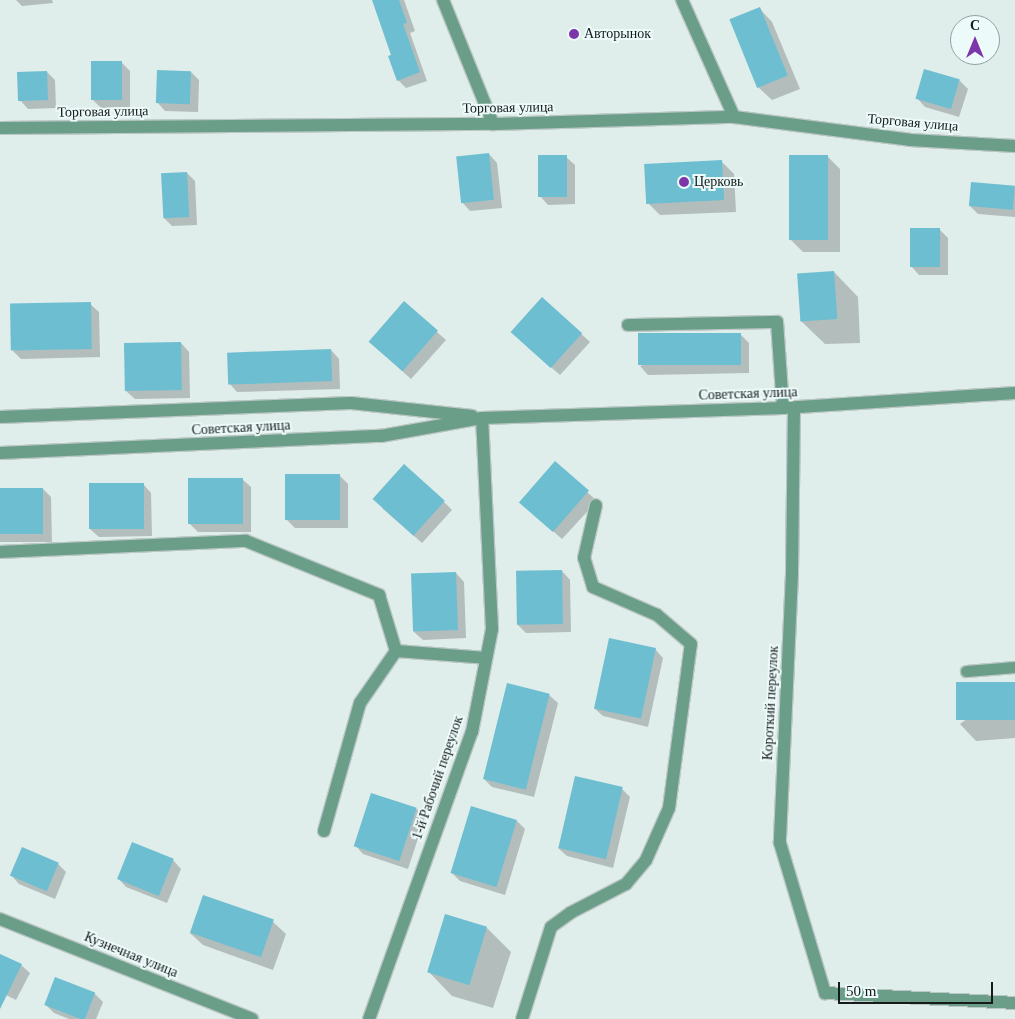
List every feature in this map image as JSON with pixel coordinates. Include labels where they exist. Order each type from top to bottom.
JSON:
[{"type":"street","points":[[443,0],[493,124]]},
{"type":"street","points":[[682,0],[734,117]]},
{"type":"street","name":"Торговая улица","points":[[0,128],[493,124],[734,117],[910,140],[1015,146]]},
{"type":"street","name":"Короткий переулок","points":[[628,325],[776,322],[789,408],[792,574],[780,844],[825,993],[1015,1003]]},
{"type":"street","name":"Советская улица","points":[[0,454],[381,436],[482,418],[789,408],[1015,393]]},
{"type":"street","name":"Советская улица","points":[[0,417],[351,403],[482,418]]},
{"type":"street","name":"1-й Рабочий переулок","points":[[369,1019],[472,732],[492,629],[482,418]]},
{"type":"street","points":[[522,1019],[552,927],[570,913],[626,884],[646,860],[669,808],[691,644],[657,615],[593,587],[584,558],[596,504]]},
{"type":"street","points":[[0,552],[246,541],[378,595],[396,651]]},
{"type":"street","points":[[396,651],[486,658]]},
{"type":"street","points":[[324,831],[360,703],[396,651]]},
{"type":"street","name":"Кузнечная улица","points":[[0,919],[252,1019]]},
{"type":"lane","points":[[966,671],[1015,668]]},
{"type":"building","points":[[372,0],[399,0],[407,23],[403,24],[420,72],[397,81],[388,56],[391,55]]},
{"type":"building","points":[[760,7],[788,76],[757,88],[729,19]]},
{"type":"building","points":[[91,61],[122,61],[122,100],[91,100]]},
{"type":"building","points":[[924,69],[960,79],[951,109],[915,99]]},
{"type":"building","points":[[157,70],[191,71],[190,104],[156,103]]},
{"type":"building","points":[[47,71],[48,100],[18,101],[17,72]]},
{"type":"building","points":[[489,153],[494,200],[461,203],[456,156]]},
{"type":"building","points":[[538,155],[567,155],[567,197],[538,197]]},
{"type":"building","points":[[789,155],[828,155],[828,240],[789,240]]},
{"type":"building","name":"Церковь","points":[[722,160],[724,200],[646,204],[644,164]]},
{"type":"building","points":[[187,172],[189,217],[163,218],[161,173]]},
{"type":"building","points":[[971,182],[1015,186],[1013,210],[969,206]]},
{"type":"building","points":[[910,228],[940,228],[940,267],[910,267]]},
{"type":"building","points":[[834,271],[837,319],[800,321],[797,274]]},
{"type":"building","points":[[542,297],[582,333],[551,368],[511,332]]},
{"type":"building","points":[[404,301],[438,331],[403,371],[369,342]]},
{"type":"building","points":[[91,302],[92,349],[11,350],[10,303]]},
{"type":"building","points":[[638,333],[741,333],[741,365],[638,365]]},
{"type":"building","points":[[181,342],[182,390],[125,391],[124,343]]},
{"type":"building","points":[[331,349],[332,381],[228,385],[227,353]]},
{"type":"building","points":[[555,461],[589,491],[553,532],[519,503]]},
{"type":"building","points":[[404,464],[445,501],[413,536],[373,499]]},
{"type":"building","points":[[285,474],[340,474],[340,520],[285,520]]},
{"type":"building","points":[[188,478],[243,478],[243,524],[188,524]]},
{"type":"building","points":[[89,483],[144,483],[144,529],[89,529]]},
{"type":"building","points":[[0,488],[43,488],[43,534],[0,534]]},
{"type":"building","points":[[562,570],[563,624],[517,625],[516,571]]},
{"type":"building","points":[[456,572],[458,630],[413,632],[411,574]]},
{"type":"building","points":[[609,638],[656,648],[641,718],[594,708]]},
{"type":"building","points":[[956,682],[1015,682],[1015,720],[956,720]]},
{"type":"building","points":[[507,683],[550,694],[526,790],[483,779]]},
{"type":"building","points":[[575,776],[623,787],[606,859],[558,848]]},
{"type":"building","points":[[371,793],[417,808],[399,861],[354,846]]},
{"type":"building","points":[[471,806],[517,820],[496,887],[451,873]]},
{"type":"building","points":[[132,842],[174,859],[159,896],[117,879]]},
{"type":"building","points":[[22,847],[59,863],[47,891],[10,876]]},
{"type":"building","points":[[203,895],[274,919],[261,957],[190,933]]},
{"type":"building","points":[[445,914],[487,927],[469,985],[427,972]]},
{"type":"building","points":[[0,954],[22,964],[0,1009]]},
{"type":"building","points":[[55,977],[95,992],[85,1019],[44,1005]]},
{"type":"place","name":"Авторынок","points":[[574,34]]},
{"type":"place","name":"Церковь","points":[[684,182]]}]
